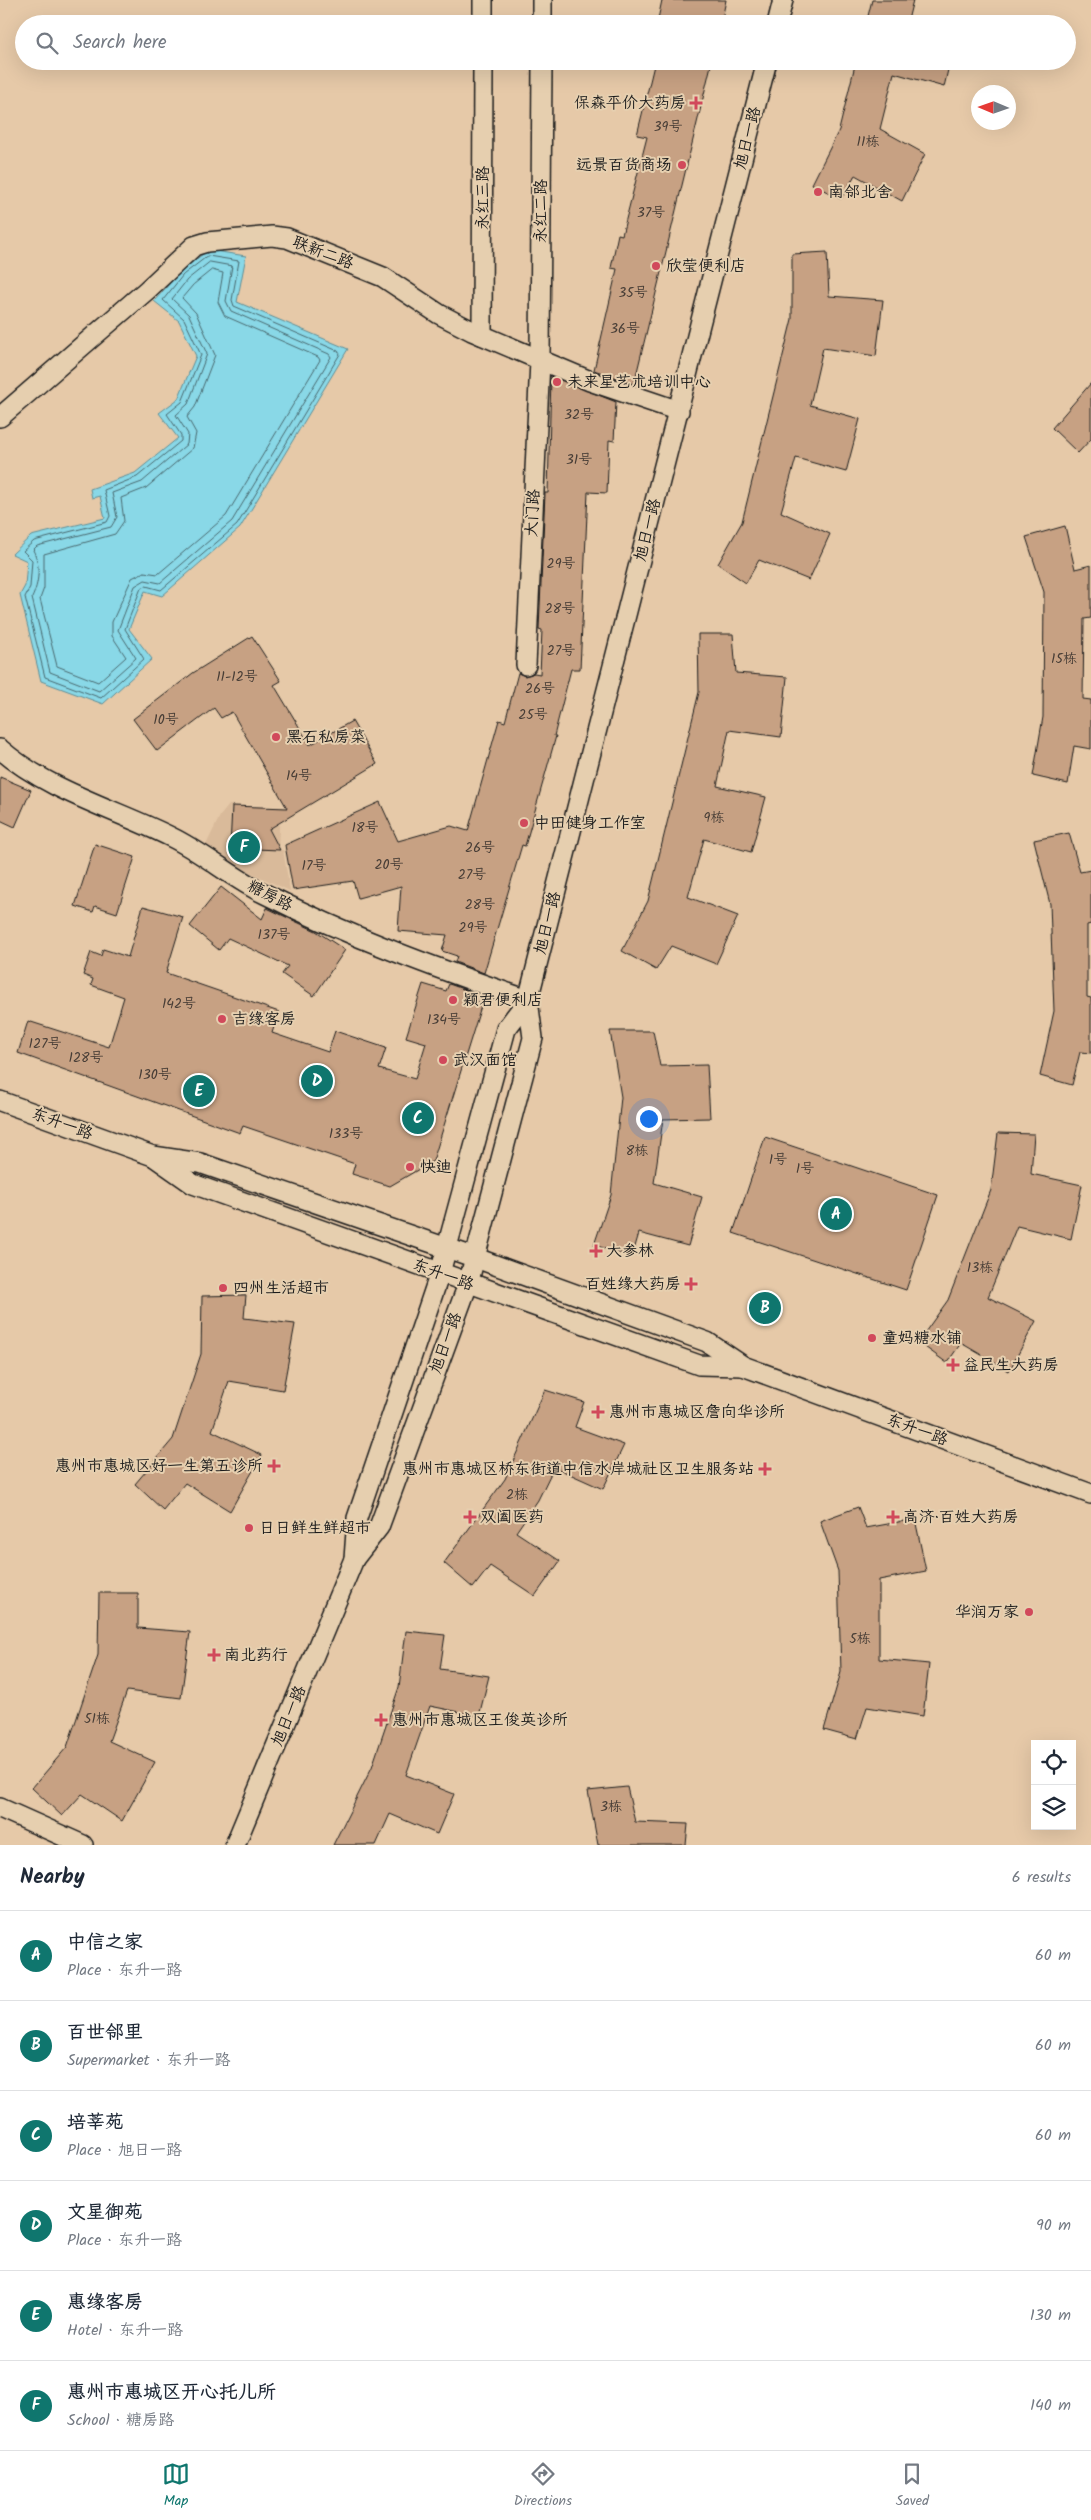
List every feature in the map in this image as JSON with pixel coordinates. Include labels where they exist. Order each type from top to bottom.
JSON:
[{"type":"street","points":[[483,0],[483,15]]},
{"type":"street","points":[[542,0],[542,15]]},
{"type":"street","points":[[779,15],[783,0]]},
{"type":"street","name":"永红三路","points":[[482,335],[483,70]]},
{"type":"street","name":"永红二路","points":[[540,361],[542,70]]},
{"type":"street","name":"旭日一路","points":[[235,1845],[354,1559],[379,1527],[476,1258],[533,1038],[528,1000],[765,70]]},
{"type":"street","name":"联新二路","points":[[0,417],[147,290],[189,250],[206,242],[272,236],[287,238],[383,277],[439,314],[540,361],[590,381],[679,410]]},
{"type":"street","name":"大门路","points":[[526,665],[540,361]]},
{"type":"street","name":"糖房路","points":[[0,749],[25,767],[51,782],[185,844],[267,896],[399,954],[528,1000]]},
{"type":"street","name":"旭日一路","points":[[354,1559],[357,1518],[448,1248],[506,1029],[528,1000]]},
{"type":"street","name":"东升一路","points":[[0,1101],[153,1156],[200,1163],[476,1258],[707,1342],[743,1366],[1091,1494]]},
{"type":"street","name":"东升一路","points":[[153,1156],[193,1184],[468,1284],[699,1365],[743,1366]]},
{"type":"street","points":[[0,1808],[83,1845]]},
{"type":"shaded area","points":[[229,805],[280,808],[278,850],[283,850],[290,891],[226,861],[206,845],[220,816]]},
{"type":"water","points":[[208,250],[246,256],[237,302],[348,349],[240,528],[162,596],[145,591],[129,629],[152,659],[103,704],[41,681],[20,595],[25,586],[27,561],[12,554],[31,536],[105,518],[100,496],[92,498],[90,489],[135,473],[178,438],[159,413],[178,399],[196,356],[179,321],[154,301],[180,272]]},
{"type":"building","points":[[662,0],[726,0],[723,15],[659,15]]},
{"type":"building","points":[[872,0],[913,0],[909,15],[868,15]]},
{"type":"building","points":[[653,70],[710,70],[634,384],[594,370],[617,269],[611,268],[618,234],[622,235],[647,137],[637,135]]},
{"type":"building","points":[[854,70],[948,70],[944,87],[894,73],[880,129],[925,154],[902,201],[855,175],[841,199],[812,184],[839,130]]},
{"type":"building","points":[[827,252],[829,296],[883,300],[876,356],[823,348],[810,405],[860,419],[846,472],[796,458],[781,512],[830,534],[809,580],[759,560],[746,583],[718,564],[742,522],[792,319],[792,254]]},
{"type":"building","points":[[551,376],[616,402],[614,441],[609,440],[607,493],[588,492],[580,669],[571,669],[554,736],[556,736],[525,846],[522,845],[484,973],[455,962],[457,956],[442,951],[447,935],[398,931],[401,886],[358,898],[353,881],[293,890],[285,845],[380,802],[398,841],[451,826],[468,831],[499,720],[505,722],[518,673],[525,676],[534,673],[540,674],[542,630],[539,629],[545,493],[548,493]]},
{"type":"building","points":[[1091,383],[1091,439],[1078,453],[1052,428]]},
{"type":"building","points":[[1065,526],[1075,569],[1091,565],[1091,618],[1084,619],[1083,699],[1091,700],[1091,749],[1074,746],[1068,784],[1033,776],[1043,717],[1044,592],[1026,537]]},
{"type":"building","points":[[698,634],[733,634],[736,673],[787,677],[781,737],[729,730],[717,786],[766,797],[751,852],[704,839],[688,897],[738,916],[716,964],[671,946],[656,970],[622,951],[648,901],[699,692]]},
{"type":"building","points":[[252,636],[281,681],[274,685],[310,745],[352,721],[377,764],[269,829],[280,850],[230,848],[232,806],[287,808],[232,712],[221,718],[214,708],[157,751],[133,719],[193,673]]},
{"type":"building","points":[[0,777],[31,790],[15,827],[0,820]]},
{"type":"building","points":[[1069,833],[1080,872],[1091,870],[1091,924],[1087,925],[1087,997],[1091,998],[1091,1053],[1080,1052],[1072,1085],[1040,1076],[1054,1011],[1050,904],[1034,840]]},
{"type":"building","points":[[95,844],[135,857],[117,913],[95,906],[93,912],[75,906]]},
{"type":"building","points":[[221,887],[262,919],[267,908],[316,931],[345,950],[314,996],[282,974],[288,966],[228,938],[219,950],[190,926]]},
{"type":"building","points":[[143,906],[183,917],[166,973],[279,1012],[272,1033],[328,1052],[335,1031],[386,1048],[379,1069],[415,1079],[426,1043],[406,1037],[423,984],[446,991],[449,984],[477,994],[475,1001],[482,1003],[433,1161],[390,1186],[352,1174],[355,1164],[243,1126],[240,1133],[18,1053],[28,1021],[109,1047],[124,997],[91,985],[93,979],[83,975],[91,952],[101,956],[103,949],[128,957]]},
{"type":"building","points":[[610,1031],[653,1031],[660,1066],[707,1065],[710,1118],[663,1119],[654,1183],[702,1197],[688,1246],[639,1233],[632,1257],[594,1245],[611,1195],[621,1097]]},
{"type":"building","points":[[998,1133],[1034,1134],[1031,1174],[1082,1185],[1071,1239],[1017,1226],[988,1297],[1036,1321],[1009,1371],[961,1343],[947,1363],[918,1342],[948,1300],[991,1190]]},
{"type":"building","points":[[765,1137],[938,1195],[906,1290],[733,1233]]},
{"type":"building","points":[[246,1295],[244,1318],[295,1324],[283,1390],[229,1381],[212,1431],[262,1455],[230,1511],[185,1483],[163,1510],[135,1484],[173,1439],[201,1354],[202,1296]]},
{"type":"building","points":[[545,1390],[584,1402],[575,1427],[624,1445],[603,1489],[554,1467],[538,1500],[516,1532],[560,1561],[535,1596],[490,1566],[473,1588],[444,1563],[505,1479]]},
{"type":"building","points":[[858,1507],[866,1528],[915,1519],[926,1571],[879,1580],[879,1659],[929,1664],[923,1716],[867,1707],[857,1739],[824,1730],[841,1672],[838,1571],[820,1521]]},
{"type":"building","points":[[99,1593],[138,1593],[138,1628],[190,1632],[181,1698],[127,1691],[109,1741],[155,1762],[122,1821],[82,1794],[62,1816],[32,1788],[67,1747],[98,1655]]},
{"type":"building","points":[[406,1631],[445,1635],[440,1669],[489,1676],[479,1716],[430,1706],[406,1775],[454,1794],[437,1834],[390,1814],[376,1845],[333,1845],[372,1767],[399,1687]]},
{"type":"building","points":[[627,1787],[635,1822],[688,1824],[686,1845],[598,1845],[588,1791]]},
{"type":"place","name":"保森平价大药房","points":[[696,103]]},
{"type":"place","name":"远景百货商场","points":[[682,165]]},
{"type":"place","name":"南邻北舍","points":[[818,192]]},
{"type":"place","name":"欣莹便利店","points":[[656,266]]},
{"type":"place","name":"未来星艺术培训中心","points":[[557,382]]},
{"type":"place","name":"黑石私房菜","points":[[276,737]]},
{"type":"place","name":"中田健身工作室","points":[[524,823]]},
{"type":"place","name":"惠州市惠城区开心托儿所","points":[[244,847]]},
{"type":"place","name":"颖君便利店","points":[[453,1000]]},
{"type":"place","name":"吉缘客房","points":[[222,1019]]},
{"type":"place","name":"武汉面馆","points":[[443,1060]]},
{"type":"place","name":"文星御苑","points":[[317,1081]]},
{"type":"place","name":"惠缘客房","points":[[199,1091]]},
{"type":"place","name":"培莘苑","points":[[418,1118]]},
{"type":"place","name":"快迪","points":[[410,1167]]},
{"type":"place","name":"中信之家","points":[[836,1214]]},
{"type":"place","name":"大参林","points":[[596,1251]]},
{"type":"place","name":"百姓缘大药房","points":[[691,1284]]},
{"type":"place","name":"四州生活超市","points":[[223,1288]]},
{"type":"place","name":"百世邻里","points":[[765,1308]]},
{"type":"place","name":"童妈糖水铺","points":[[872,1338]]},
{"type":"place","name":"益民生大药房","points":[[953,1365]]},
{"type":"place","name":"惠州市惠城区詹向华诊所","points":[[598,1412]]},
{"type":"place","name":"惠州市惠城区好一生第五诊所","points":[[274,1466]]},
{"type":"place","name":"惠州市惠城区桥东街道中信水岸城社区卫生服务站","points":[[765,1469]]},
{"type":"place","name":"双阖医药","points":[[470,1517]]},
{"type":"place","name":"高济·百姓大药房","points":[[893,1517]]},
{"type":"place","name":"日日鲜生鲜超市","points":[[249,1528]]},
{"type":"place","name":"华润万家","points":[[1029,1612]]},
{"type":"place","name":"南北药行","points":[[214,1655]]},
{"type":"place","name":"惠州市惠城区王俊英诊所","points":[[381,1720]]}]
